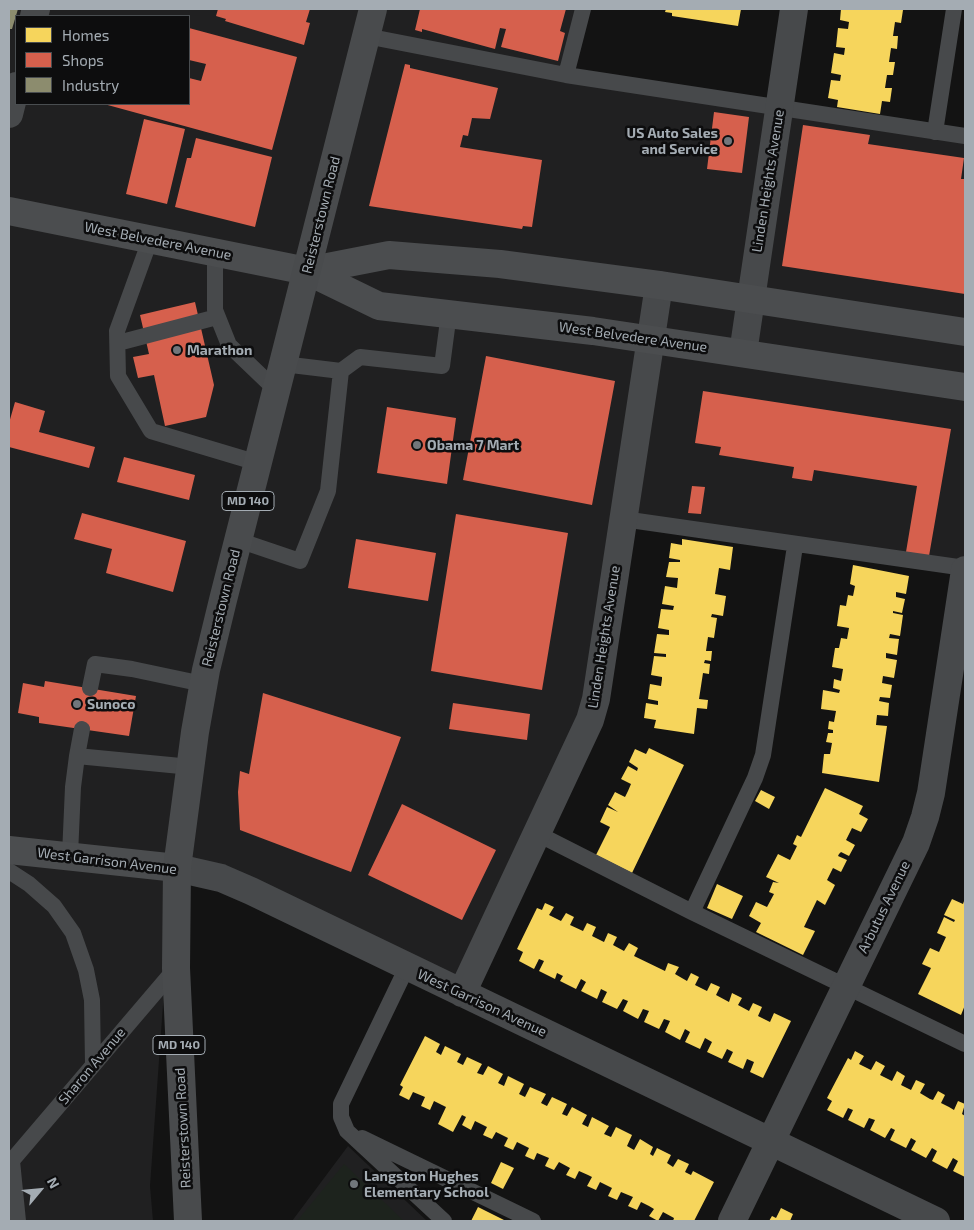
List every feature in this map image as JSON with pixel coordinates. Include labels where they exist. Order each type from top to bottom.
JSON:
[{"type":"main road","name":"Reisterstown Road","points":[[188,1221],[176,968],[177,868],[203,684],[373,9]]},
{"type":"main road","name":"West Belvedere Avenue","points":[[9,211],[307,271],[379,306],[449,313],[651,340],[965,387]]},
{"type":"main road","name":"West Belvedere Avenue","points":[[307,271],[389,255],[500,264],[659,285],[965,332]]},
{"type":"main road","name":"West Garrison Avenue","points":[[9,850],[70,855],[177,868]]},
{"type":"street","name":"Linden Heights Avenue","points":[[743,354],[794,9]]},
{"type":"street","points":[[9,114],[15,90]]},
{"type":"street","name":"Linden Heights Avenue","points":[[462,993],[590,720],[596,699],[659,285]]},
{"type":"street","name":"Arbutus Avenue","points":[[732,1221],[916,843],[931,793],[965,569]]},
{"type":"street","name":"West Garrison Avenue","points":[[177,868],[221,878],[252,891],[936,1221]]},
{"type":"lane","points":[[566,75],[583,9]]},
{"type":"lane","points":[[935,132],[954,9]]},
{"type":"lane","points":[[366,36],[566,75],[965,136]]},
{"type":"lane","points":[[150,240],[118,331],[118,376],[151,431],[258,463]]},
{"type":"lane","points":[[214,253],[215,310],[229,345],[276,390]]},
{"type":"lane","points":[[283,364],[341,371],[360,357],[442,366],[449,313]]},
{"type":"lane","points":[[118,343],[217,317]]},
{"type":"lane","points":[[238,540],[300,561],[328,491],[341,371]]},
{"type":"lane","points":[[622,519],[795,546],[965,569]]},
{"type":"lane","points":[[692,912],[763,755],[795,546]]},
{"type":"lane","points":[[90,688],[95,664],[132,669],[203,684]]},
{"type":"lane","points":[[70,855],[77,756],[82,729]]},
{"type":"lane","points":[[77,756],[191,767]]},
{"type":"lane","points":[[538,834],[692,912],[965,1044]]},
{"type":"lane","points":[[9,871],[29,884],[54,906],[73,934],[86,970],[92,1000],[93,1064]]},
{"type":"lane","points":[[407,967],[341,1104],[341,1117],[347,1131],[444,1221]]},
{"type":"lane","name":"Sharon Avenue","points":[[10,1162],[176,968]]},
{"type":"lane","points":[[347,1131],[533,1221]]},
{"type":"lane","points":[[10,1162],[18,1221]]},
{"type":"shaded area","points":[[9,9],[584,9],[568,75],[965,138],[965,570],[618,517],[581,729],[457,992],[173,865],[150,1186],[153,1221],[9,1221]]},
{"type":"shaded area","name":"Langston Hughes Elementary School","points":[[348,1146],[427,1221],[292,1221]]},
{"type":"shaded area","name":"Langston Hughes Elementary School","points":[[344,1164],[404,1221],[297,1221]]},
{"type":"building: Homes","points":[[666,9],[741,9],[738,26],[672,16],[672,13],[665,12]]},
{"type":"building: Homes","points":[[841,9],[903,10],[901,23],[895,22],[893,36],[898,36],[897,49],[891,48],[889,62],[895,62],[893,75],[887,75],[885,88],[892,88],[890,102],[882,101],[880,114],[837,107],[838,100],[828,98],[831,80],[840,81],[841,75],[831,73],[834,53],[844,55],[845,48],[836,47],[838,28],[848,29],[849,22],[840,20]]},
{"type":"building: Homes","points":[[682,539],[733,547],[730,570],[719,568],[715,594],[726,596],[723,616],[712,614],[711,617],[717,618],[714,638],[708,637],[706,651],[712,651],[711,661],[705,660],[704,663],[710,664],[709,674],[703,673],[699,699],[708,700],[707,709],[697,708],[694,734],[654,728],[656,720],[644,718],[646,703],[658,705],[658,701],[648,699],[650,684],[661,686],[662,677],[651,675],[654,656],[666,657],[666,654],[654,653],[657,634],[669,635],[669,630],[658,628],[661,609],[673,610],[674,606],[662,604],[665,586],[677,588],[678,578],[666,577],[669,562],[680,562],[680,560],[669,558],[671,543],[682,545]]},
{"type":"building: Homes","points":[[853,565],[909,576],[906,594],[896,592],[896,597],[905,599],[902,613],[893,611],[893,613],[903,615],[900,636],[890,634],[889,638],[899,639],[897,655],[886,653],[886,658],[897,660],[894,678],[883,676],[882,683],[892,685],[890,698],[880,697],[879,701],[889,703],[888,716],[877,715],[876,725],[887,726],[879,782],[822,773],[824,754],[830,754],[832,743],[826,742],[828,733],[833,733],[833,730],[828,729],[829,721],[834,722],[836,711],[821,709],[823,690],[839,693],[840,690],[833,688],[834,679],[841,681],[843,669],[832,667],[835,648],[839,648],[841,638],[847,639],[849,628],[837,626],[840,605],[846,606],[848,595],[853,596],[855,586],[850,584]]},
{"type":"building: Homes","points":[[649,748],[684,765],[632,873],[596,855],[610,827],[600,822],[607,807],[618,812],[608,805],[615,792],[625,797],[628,791],[631,784],[621,779],[628,766],[637,771],[638,768],[629,762],[635,749],[646,754]]},
{"type":"building: Homes","points":[[825,788],[863,806],[859,814],[868,819],[861,832],[852,828],[846,840],[855,845],[849,856],[841,852],[839,854],[838,856],[847,860],[841,872],[833,868],[827,880],[835,885],[825,905],[817,900],[804,927],[815,931],[803,955],[756,932],[761,923],[749,916],[756,902],[767,907],[774,894],[769,892],[773,882],[779,883],[766,877],[778,854],[790,860],[797,846],[793,844],[797,835],[801,837]]},
{"type":"building: Homes","points":[[761,790],[775,797],[769,809],[755,801]]},
{"type":"building: Homes","points":[[717,884],[743,896],[732,919],[707,908]]},
{"type":"building: Homes","points":[[965,898],[965,1005],[961,1015],[918,994],[931,968],[922,964],[930,948],[939,952],[946,937],[937,933],[944,917],[954,922],[955,920],[944,915],[952,899],[963,904]]},
{"type":"building: Homes","points":[[545,903],[554,907],[549,915],[561,921],[566,913],[574,917],[570,925],[583,931],[587,923],[596,927],[592,936],[604,942],[608,933],[617,937],[613,945],[624,951],[629,943],[638,948],[634,956],[665,971],[668,963],[679,967],[675,974],[687,981],[691,973],[699,977],[695,985],[707,991],[711,983],[720,987],[716,995],[729,1002],[732,993],[742,998],[738,1005],[749,1011],[753,1003],[762,1007],[758,1016],[770,1022],[774,1013],[791,1021],[763,1078],[750,1072],[754,1062],[747,1059],[743,1069],[728,1062],[733,1052],[727,1049],[722,1059],[707,1052],[712,1042],[705,1038],[700,1049],[685,1042],[690,1032],[685,1029],[680,1040],[665,1032],[670,1021],[664,1019],[659,1029],[644,1022],[649,1011],[643,1009],[638,1019],[623,1011],[628,1001],[623,999],[617,1009],[602,1002],[607,992],[601,989],[597,999],[581,991],[586,982],[581,979],[576,989],[560,981],[563,976],[557,973],[555,979],[539,971],[544,961],[539,959],[534,969],[519,961],[523,952],[517,949],[537,908],[542,910]]},
{"type":"building: Homes","points":[[425,1036],[440,1044],[436,1052],[441,1055],[445,1046],[461,1054],[457,1062],[463,1065],[467,1057],[482,1064],[477,1073],[483,1075],[488,1066],[503,1074],[498,1083],[504,1086],[508,1076],[524,1084],[519,1094],[525,1097],[530,1087],[546,1094],[541,1103],[547,1106],[552,1097],[567,1104],[562,1114],[567,1116],[572,1107],[587,1115],[582,1124],[588,1127],[592,1117],[609,1126],[604,1134],[611,1137],[616,1127],[632,1135],[627,1146],[634,1150],[640,1139],[653,1147],[650,1154],[653,1156],[657,1148],[671,1155],[667,1163],[673,1167],[678,1159],[689,1164],[685,1172],[691,1175],[693,1171],[714,1182],[694,1221],[673,1221],[674,1218],[663,1212],[658,1221],[649,1216],[654,1209],[641,1202],[637,1210],[628,1206],[633,1197],[621,1192],[617,1200],[608,1196],[612,1188],[600,1182],[596,1190],[587,1186],[592,1177],[579,1171],[575,1179],[566,1175],[570,1168],[559,1162],[554,1170],[545,1166],[549,1158],[537,1153],[534,1160],[525,1156],[529,1148],[517,1142],[513,1150],[504,1146],[508,1138],[496,1132],[492,1139],[483,1135],[487,1127],[475,1121],[471,1130],[462,1125],[466,1117],[462,1115],[453,1132],[438,1124],[446,1107],[434,1101],[430,1110],[421,1106],[425,1097],[413,1092],[409,1100],[399,1095],[403,1087],[400,1085]]},
{"type":"building: Homes","points":[[855,1051],[864,1056],[859,1064],[871,1070],[876,1061],[885,1066],[880,1075],[892,1081],[897,1071],[905,1076],[901,1085],[911,1090],[916,1080],[925,1084],[920,1093],[930,1099],[933,1100],[938,1091],[945,1095],[941,1103],[954,1110],[958,1101],[965,1104],[962,1114],[965,1116],[965,1177],[953,1171],[958,1161],[953,1158],[947,1169],[932,1161],[937,1151],[932,1148],[926,1158],[911,1150],[916,1141],[911,1138],[906,1148],[890,1140],[895,1130],[891,1128],[885,1138],[870,1130],[875,1120],[869,1118],[864,1128],[848,1120],[853,1110],[848,1108],[843,1118],[827,1110],[832,1101],[827,1098],[848,1058],[851,1060]]},
{"type":"building: Homes","points":[[501,1162],[514,1168],[503,1189],[491,1183]]},
{"type":"building: Homes","points":[[478,1207],[506,1221],[471,1221]]},
{"type":"building: Homes","points":[[781,1208],[793,1214],[790,1221],[769,1221],[772,1216],[776,1218]]},
{"type":"building: Shops","points":[[218,9],[310,9],[306,22],[310,23],[304,45],[225,21],[226,19],[216,16]]},
{"type":"building: Shops","points":[[420,9],[566,9],[560,31],[565,33],[558,61],[501,47],[506,29],[500,28],[495,49],[422,29],[422,32],[415,30]]},
{"type":"building: Shops","points":[[190,28],[297,57],[272,150],[108,105],[190,105],[190,78],[201,81],[206,64],[190,60]]},
{"type":"building: Shops","points":[[405,64],[410,65],[410,68],[498,88],[490,119],[472,118],[468,136],[463,135],[460,147],[542,160],[532,227],[523,226],[522,229],[369,206]]},
{"type":"building: Shops","points":[[714,112],[749,117],[742,173],[707,169]]},
{"type":"building: Shops","points":[[144,119],[185,129],[167,204],[126,194]]},
{"type":"building: Shops","points":[[803,125],[870,135],[868,144],[964,158],[961,179],[965,179],[965,294],[782,266]]},
{"type":"building: Shops","points":[[196,138],[272,157],[255,227],[175,207],[187,158],[191,158]]},
{"type":"building: Shops","name":"Marathon","points":[[195,302],[214,385],[206,417],[165,426],[154,375],[138,378],[133,357],[149,354],[140,315]]},
{"type":"building: Shops","points":[[486,356],[615,381],[592,505],[463,480]]},
{"type":"building: Shops","points":[[703,391],[951,429],[929,556],[906,552],[917,486],[814,470],[812,481],[792,478],[794,467],[719,455],[721,447],[695,443]]},
{"type":"building: Shops","points":[[15,402],[45,411],[39,432],[95,447],[89,468],[9,447],[9,423]]},
{"type":"building: Shops","name":"Obama 7 Mart","points":[[387,407],[456,418],[447,484],[377,473]]},
{"type":"building: Shops","points":[[124,457],[195,475],[189,500],[117,482]]},
{"type":"building: Shops","points":[[692,486],[705,487],[701,514],[688,513]]},
{"type":"building: Shops","points":[[82,513],[186,541],[173,592],[106,573],[112,549],[74,539]]},
{"type":"building: Shops","points":[[456,514],[568,533],[542,690],[431,671]]},
{"type":"building: Shops","points":[[356,539],[436,553],[428,601],[348,588]]},
{"type":"building: Shops","name":"Sunoco","points":[[45,681],[136,696],[129,736],[39,723],[39,717],[18,713],[23,683],[44,687]]},
{"type":"building: Shops","points":[[263,693],[401,737],[351,872],[240,830],[238,792],[240,771],[249,774]]},
{"type":"building: Shops","points":[[453,703],[530,714],[527,740],[449,729]]},
{"type":"building: Shops","points":[[402,804],[496,850],[462,920],[368,875]]},
{"type":"building: Industry","points":[[9,9],[18,9],[12,29],[9,29]]},
{"type":"place","name":"US Auto Sales and Service","points":[[728,141]]},
{"type":"place","name":"Marathon","points":[[177,350]]},
{"type":"place","name":"Obama 7 Mart","points":[[417,445]]},
{"type":"place","name":"Sunoco","points":[[77,704]]},
{"type":"place","name":"Langston Hughes Elementary School","points":[[354,1184]]}]
